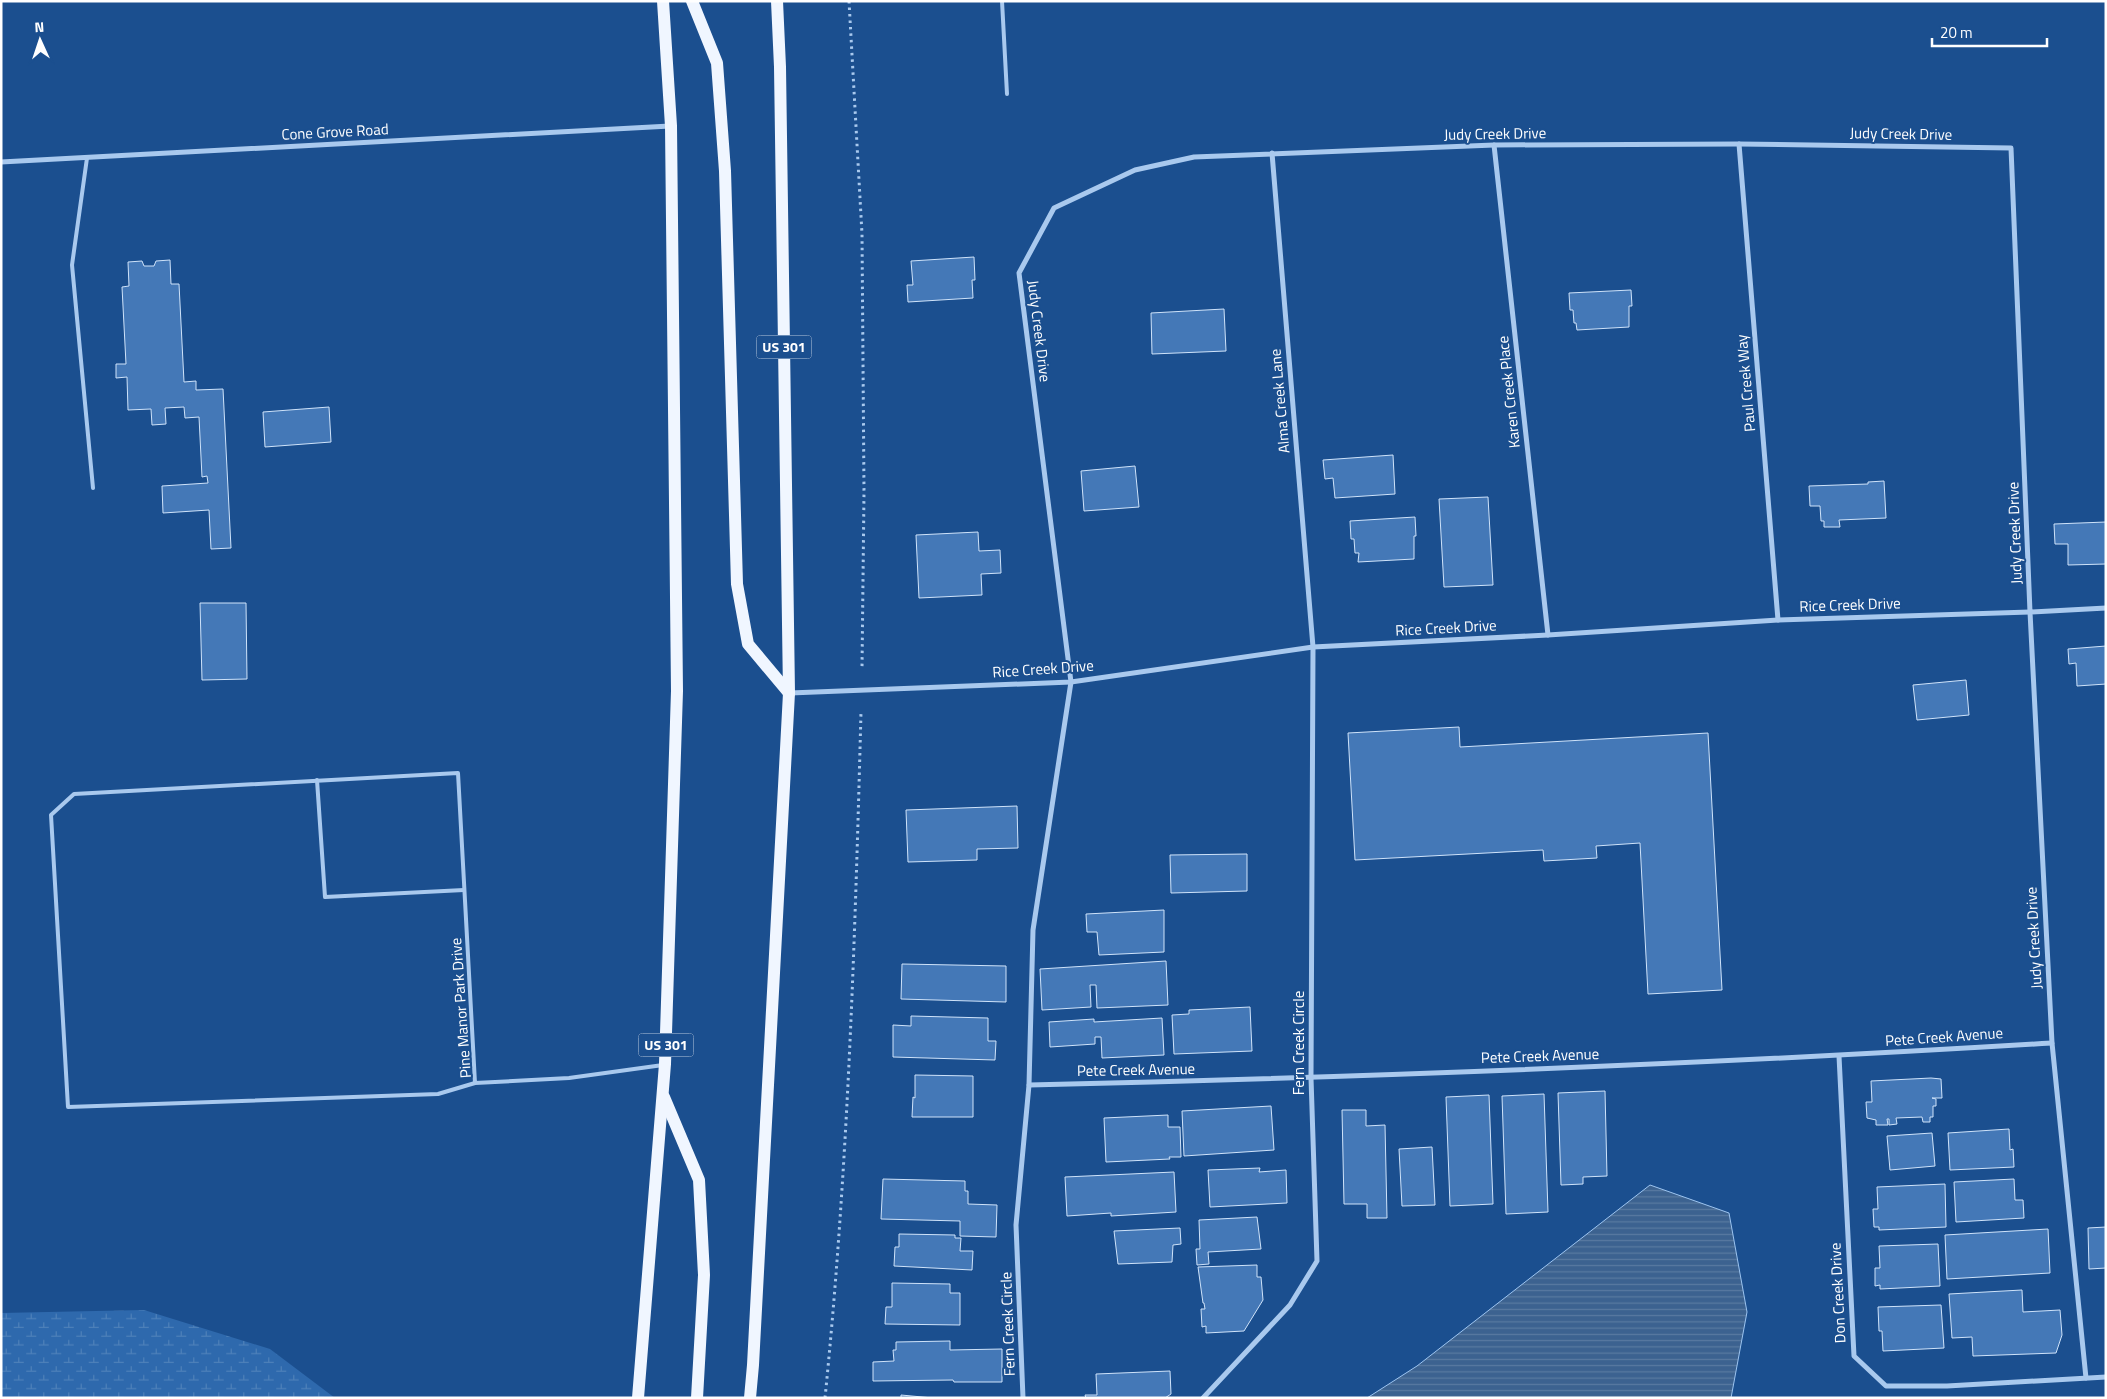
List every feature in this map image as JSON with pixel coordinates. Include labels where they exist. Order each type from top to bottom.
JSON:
[{"type":"main road","name":"US 301","points":[[638,1398],[665,1064],[677,691],[671,126],[663,1]]},
{"type":"main road","points":[[692,1],[717,63],[725,171],[738,584],[748,644],[789,693]]},
{"type":"main road","name":"US 301","points":[[750,1398],[754,1366],[789,693],[780,77],[777,1]]},
{"type":"main road","points":[[663,1095],[700,1180],[704,1275],[697,1398]]},
{"type":"street","name":"Cone Grove Road","points":[[1,162],[671,126]]},
{"type":"street","name":"Judy Creek Drive","points":[[1071,682],[1019,273],[1054,208],[1135,170],[1194,157],[1494,145],[1739,144],[2011,148],[2030,612],[2052,1043],[2086,1378]]},
{"type":"street","name":"Paul Creek Way","points":[[1739,144],[1778,620]]},
{"type":"street","name":"Karen Creek Place","points":[[1494,145],[1548,635]]},
{"type":"street","name":"Alma Creek Lane","points":[[1272,153],[1313,647]]},
{"type":"street","name":"Rice Creek Drive","points":[[789,693],[1071,682],[1313,647],[1548,635],[1778,620],[2106,608]]},
{"type":"street","name":"Fern Creek Circle","points":[[1203,1398],[1290,1305],[1317,1261],[1311,1078],[1313,647]]},
{"type":"street","name":"Fern Creek Circle","points":[[1023,1398],[1016,1225],[1029,1085],[1033,930],[1071,682]]},
{"type":"street","name":"Pete Creek Avenue","points":[[1029,1085],[1311,1078],[1838,1056],[2052,1043]]},
{"type":"street","name":"Don Creek Drive","points":[[1838,1056],[1854,1356],[1886,1386],[1947,1386],[2106,1377]]},
{"type":"lane","points":[[1002,1],[1007,94]]},
{"type":"lane","points":[[87,158],[72,265],[93,488]]},
{"type":"lane","name":"Pine Manor Park Drive","points":[[317,780],[458,773],[475,1083],[569,1078],[665,1064]]},
{"type":"lane","points":[[464,890],[325,898],[317,780],[74,794],[51,815],[68,1107],[438,1094],[475,1083]]},
{"type":"path","points":[[850,1],[862,234],[864,482],[862,655]]},
{"type":"path","points":[[825,1398],[834,1313],[850,1047],[860,741]]},
{"type":"green space","points":[[144,1310],[270,1349],[335,1398],[1,1398],[1,1313]]},
{"type":"shaded area","points":[[1650,1185],[1729,1213],[1747,1312],[1731,1398],[1367,1398],[1417,1366]]},
{"type":"building","points":[[974,257],[975,280],[972,280],[973,298],[908,302],[907,285],[913,285],[911,261]]},
{"type":"building","points":[[170,260],[171,284],[179,284],[184,382],[196,381],[196,390],[223,389],[231,548],[211,549],[209,510],[163,513],[162,486],[208,483],[207,476],[202,477],[199,417],[185,418],[184,407],[165,408],[166,424],[152,425],[151,409],[128,410],[127,377],[116,378],[116,364],[126,364],[122,287],[129,286],[128,262],[142,261],[144,266],[154,266],[156,261]]},
{"type":"building","points":[[1631,290],[1632,306],[1629,306],[1629,327],[1577,330],[1576,323],[1574,323],[1573,310],[1570,310],[1569,293]]},
{"type":"building","points":[[1224,309],[1226,351],[1152,354],[1151,313]]},
{"type":"building","points":[[329,407],[331,442],[265,447],[263,412]]},
{"type":"building","points":[[1393,455],[1395,494],[1335,498],[1333,478],[1325,479],[1323,460]]},
{"type":"building","points":[[1135,466],[1139,507],[1084,511],[1081,471]]},
{"type":"building","points":[[1884,481],[1886,518],[1839,520],[1840,527],[1824,527],[1824,521],[1821,521],[1820,506],[1810,506],[1809,486],[1868,484],[1868,482]]},
{"type":"building","points":[[1488,497],[1493,585],[1444,587],[1439,499]]},
{"type":"building","points":[[1415,517],[1414,559],[1358,562],[1359,553],[1355,553],[1354,539],[1351,539],[1350,521]]},
{"type":"building","points":[[2106,522],[2106,564],[2068,565],[2068,544],[2055,544],[2054,524]]},
{"type":"building","points":[[978,532],[979,551],[1000,550],[1001,573],[981,574],[982,595],[919,598],[916,535]]},
{"type":"building","points":[[200,603],[246,603],[247,679],[202,680]]},
{"type":"building","points":[[2106,646],[2106,684],[2077,686],[2076,663],[2069,664],[2068,649]]},
{"type":"building","points":[[1966,680],[1969,715],[1917,720],[1913,685]]},
{"type":"building","points":[[1459,727],[1460,747],[1708,733],[1722,990],[1648,994],[1640,843],[1596,846],[1597,858],[1544,861],[1543,850],[1355,860],[1348,733]]},
{"type":"building","points":[[1017,806],[1018,848],[977,849],[977,860],[908,862],[906,810]]},
{"type":"building","points":[[1247,854],[1247,891],[1171,893],[1170,855]]},
{"type":"building","points":[[1164,910],[1164,952],[1099,955],[1097,932],[1087,932],[1086,914]]},
{"type":"building","points":[[1166,961],[1168,1005],[1097,1008],[1096,985],[1090,985],[1091,1007],[1042,1010],[1040,969]]},
{"type":"building","points":[[902,964],[1006,966],[1006,1002],[901,999]]},
{"type":"building","points":[[1250,1007],[1252,1051],[1174,1054],[1172,1015],[1189,1014],[1189,1010]]},
{"type":"building","points":[[911,1016],[988,1018],[988,1041],[996,1041],[995,1060],[893,1057],[893,1025],[911,1026]]},
{"type":"building","points":[[1162,1018],[1164,1055],[1102,1058],[1101,1037],[1095,1037],[1095,1044],[1050,1047],[1049,1022],[1094,1019],[1094,1022]]},
{"type":"building","points":[[915,1075],[973,1076],[973,1117],[912,1117],[913,1097],[915,1098]]},
{"type":"building","points":[[1941,1079],[1942,1098],[1932,1098],[1936,1099],[1936,1106],[1933,1106],[1933,1117],[1930,1117],[1930,1122],[1923,1122],[1922,1117],[1896,1118],[1897,1124],[1889,1125],[1889,1119],[1887,1119],[1888,1125],[1876,1125],[1876,1120],[1867,1118],[1866,1102],[1872,1102],[1871,1081]]},
{"type":"building","points":[[1605,1091],[1607,1176],[1583,1177],[1583,1184],[1561,1185],[1558,1093]]},
{"type":"building","points":[[1544,1094],[1548,1212],[1506,1214],[1502,1096]]},
{"type":"building","points":[[1489,1095],[1493,1204],[1450,1206],[1446,1097]]},
{"type":"building","points":[[1271,1106],[1274,1150],[1184,1156],[1182,1111]]},
{"type":"building","points":[[1342,1110],[1366,1110],[1366,1126],[1385,1125],[1387,1218],[1367,1218],[1367,1204],[1344,1204]]},
{"type":"building","points":[[1168,1115],[1168,1127],[1180,1127],[1181,1157],[1106,1162],[1104,1118]]},
{"type":"building","points":[[2009,1129],[2010,1150],[2013,1149],[2014,1167],[1950,1170],[1948,1133]]},
{"type":"building","points":[[1932,1133],[1935,1166],[1890,1170],[1887,1136]]},
{"type":"building","points":[[1432,1147],[1435,1205],[1402,1206],[1399,1149]]},
{"type":"building","points":[[1260,1168],[1259,1172],[1286,1170],[1287,1203],[1210,1207],[1208,1170]]},
{"type":"building","points":[[1174,1172],[1176,1212],[1111,1216],[1111,1213],[1067,1216],[1065,1177]]},
{"type":"building","points":[[883,1179],[965,1181],[965,1191],[968,1191],[968,1204],[997,1205],[996,1237],[960,1236],[960,1221],[881,1219]]},
{"type":"building","points":[[2014,1179],[2015,1200],[2023,1200],[2024,1218],[1956,1222],[1954,1182]]},
{"type":"building","points":[[1945,1184],[1946,1227],[1879,1230],[1879,1227],[1874,1227],[1873,1209],[1878,1209],[1877,1187]]},
{"type":"building","points":[[1257,1217],[1261,1249],[1208,1252],[1209,1264],[1197,1265],[1196,1249],[1200,1249],[1199,1220]]},
{"type":"building","points":[[2106,1227],[2106,1268],[2089,1269],[2088,1228]]},
{"type":"building","points":[[1180,1228],[1181,1244],[1173,1245],[1172,1262],[1118,1264],[1114,1231]]},
{"type":"building","points":[[2048,1229],[2050,1273],[1947,1279],[1945,1235]]},
{"type":"building","points":[[899,1234],[955,1235],[955,1238],[961,1238],[960,1251],[973,1251],[972,1270],[894,1266],[895,1247],[899,1247]]},
{"type":"building","points":[[1938,1244],[1940,1286],[1880,1289],[1880,1285],[1875,1286],[1875,1268],[1880,1268],[1879,1246]]},
{"type":"building","points":[[1257,1265],[1257,1277],[1261,1277],[1263,1300],[1244,1331],[1206,1333],[1206,1326],[1202,1327],[1201,1309],[1205,1309],[1198,1267]]},
{"type":"building","points":[[892,1283],[950,1284],[950,1293],[960,1293],[960,1325],[885,1324],[886,1307],[892,1307]]},
{"type":"building","points":[[2022,1290],[2023,1312],[2060,1310],[2062,1335],[2056,1353],[1973,1356],[1972,1337],[1952,1338],[1949,1294]]},
{"type":"building","points":[[1941,1305],[1944,1348],[1883,1351],[1882,1331],[1879,1331],[1878,1307]]},
{"type":"building","points":[[950,1341],[950,1350],[1002,1349],[1002,1382],[954,1382],[953,1380],[873,1381],[873,1362],[894,1361],[893,1350],[896,1350],[896,1342]]},
{"type":"building","points":[[1170,1371],[1171,1394],[1165,1398],[1086,1398],[1085,1395],[1097,1395],[1096,1374]]},
{"type":"building","points":[[901,1395],[933,1398],[901,1398]]}]
